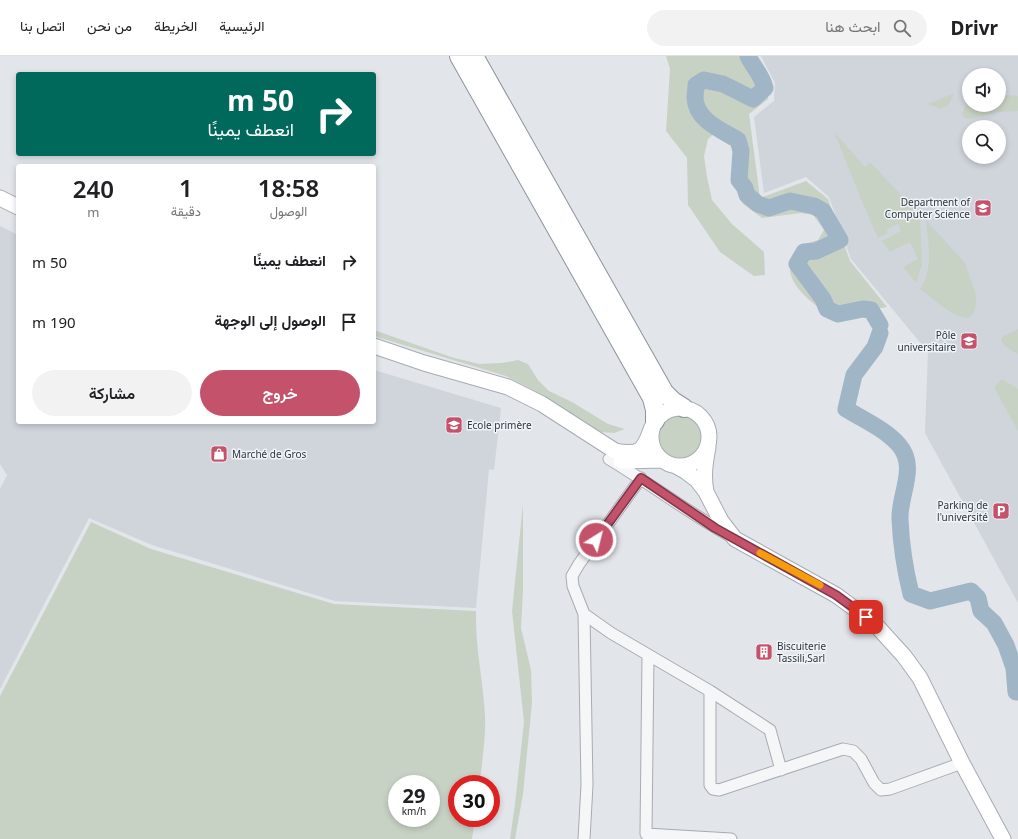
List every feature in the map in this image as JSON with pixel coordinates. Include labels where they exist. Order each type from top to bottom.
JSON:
[{"type":"highway","points":[[459,56],[652,398],[655,410],[653,424]]},
{"type":"highway","points":[[474,56],[664,392],[673,401],[684,408]]},
{"type":"main road","points":[[0,198],[16,206]]},
{"type":"main road","points":[[0,209],[16,217]]},
{"type":"main road","points":[[376,347],[424,363],[508,388],[542,404],[615,451],[627,454],[635,453],[641,450],[646,444],[653,424],[664,412],[670,409],[684,408],[692,410],[703,418],[709,432],[704,466],[706,492]]},
{"type":"main road","points":[[376,356],[512,398],[537,412],[610,459],[623,462],[669,463],[685,466],[702,456],[707,448],[709,439]]},
{"type":"main road","points":[[653,424],[650,434],[653,449],[669,463],[685,471],[697,480],[706,492],[721,521],[735,539],[836,595],[858,610],[878,628],[904,656],[920,678],[962,763],[1003,839]]},
{"type":"street","points":[[610,459],[715,528],[735,539]]},
{"type":"street","points":[[584,839],[587,785],[584,614],[573,586],[572,576],[641,478]]},
{"type":"street","points":[[584,614],[611,633],[710,691],[770,730],[780,770]]},
{"type":"street","points":[[648,655],[646,834],[680,838],[731,839]]},
{"type":"street","points":[[710,691],[710,785],[713,789],[720,790],[843,749],[853,751],[861,759],[874,783],[880,790],[890,789],[962,763]]},
{"type":"shaded area","name":"Pôle universitaire","points":[[761,56],[1018,56],[1018,603],[925,433],[928,352],[851,259],[829,197],[806,177],[764,193],[754,117],[774,101],[775,83]]},
{"type":"shaded area","name":"Marché de Gros","points":[[0,226],[16,234],[16,424],[376,424],[376,371],[501,408],[494,470],[489,469],[476,608],[335,601],[152,545],[89,518],[0,689],[0,489],[7,475],[0,464]]},
{"type":"green space","points":[[666,56],[754,56],[769,84],[768,99],[749,114],[760,198],[806,181],[828,199],[850,261],[887,307],[864,311],[836,319],[819,308],[802,293],[795,284],[791,275],[790,265],[798,249],[805,244],[818,240],[824,230],[813,215],[801,213],[762,218],[743,204],[732,179],[737,147],[731,134],[717,131],[708,139],[704,156],[712,200],[732,224],[764,252],[765,275],[754,276],[720,252],[688,205],[687,158],[666,131],[670,69]]},
{"type":"green space","points":[[954,93],[949,105],[941,109],[928,104]]},
{"type":"green space","points":[[1006,95],[1018,96],[1018,111],[1006,112]]},
{"type":"green space","points":[[997,112],[971,119],[964,118],[962,113]]},
{"type":"green space","points":[[834,132],[865,167],[870,162],[920,215],[922,265],[916,283],[903,267],[918,259],[910,242],[890,252],[882,241],[901,231],[898,224],[886,230],[888,233],[878,238]]},
{"type":"green space","points":[[926,220],[965,263],[976,295],[976,306],[973,314],[968,318],[956,315],[949,311],[920,289],[929,264],[929,246]]},
{"type":"green space","points":[[1018,329],[1018,354],[1005,346],[1001,339],[1005,335]]},
{"type":"green space","points":[[376,331],[451,357],[479,364],[502,363],[518,360],[528,364],[538,380],[549,391],[572,402],[608,424],[625,429],[614,433],[601,432],[535,391],[506,376],[376,337]]},
{"type":"green space","points":[[1002,379],[1018,389],[1018,431],[994,387]]},
{"type":"green space","points":[[676,415],[684,415],[696,421],[702,433],[702,441],[696,453],[684,459],[676,459],[664,453],[658,441],[658,433],[664,421]]},
{"type":"green space","points":[[523,504],[523,590],[521,628],[531,670],[532,703],[523,794],[515,839],[510,839],[524,722],[512,611]]},
{"type":"green space","points":[[91,522],[151,549],[334,604],[476,611],[477,637],[485,715],[481,775],[448,775],[448,827],[474,827],[472,839],[0,839],[0,696]]},
{"type":"waterway","points":[[748,56],[762,79],[765,88],[753,99],[723,84],[704,80],[696,85],[696,106],[710,124],[738,140],[741,151],[739,180],[745,188],[747,195],[758,204],[769,208],[790,201],[814,206],[823,211],[840,240],[816,251],[804,252],[797,264],[823,299],[827,309],[838,314],[863,309],[871,310],[880,325]]},
{"type":"waterway","points":[[880,333],[875,347],[854,375],[846,409],[887,434],[899,445],[904,453],[907,462],[907,471],[900,510],[900,519],[901,538],[911,594],[930,601],[971,591],[978,598],[981,611],[994,623],[1006,645],[1014,668],[1016,692],[1018,692]]},
{"type":"slow traffic","points":[[760,553],[820,585]]},
{"type":"place","name":"Department of Computer Science","points":[[983,208]]},
{"type":"place","name":"Pôle universitaire","points":[[969,341]]},
{"type":"place","name":"Ecole primère","points":[[454,425]]},
{"type":"place","name":"Marché de Gros","points":[[219,454]]},
{"type":"place","name":"Parking de l'université","points":[[1001,511]]},
{"type":"place","name":"Biscuiterie Tassili,Sarl","points":[[764,652]]},
{"type":"route","points":[[596,540],[641,478],[715,528],[836,595],[866,617]]}]
